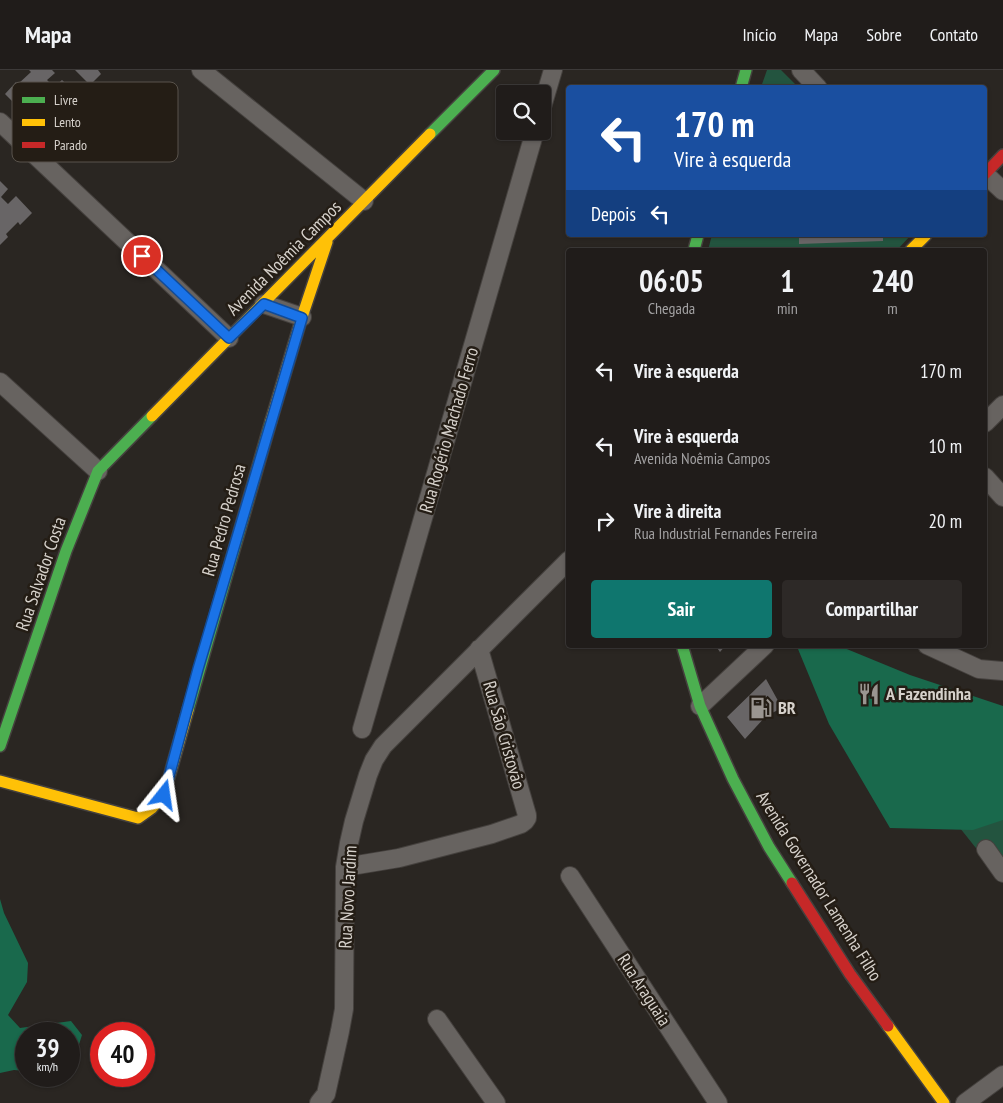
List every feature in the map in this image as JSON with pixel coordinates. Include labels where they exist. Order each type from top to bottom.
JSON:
[{"type":"street","points":[[201,70],[364,202]]},
{"type":"street","name":"Avenida Noêmia Campos","points":[[98,471],[494,70]]},
{"type":"street","points":[[549,85],[553,70]]},
{"type":"street","points":[[742,85],[746,70]]},
{"type":"street","points":[[800,70],[815,85]]},
{"type":"street","points":[[0,122],[12,133]]},
{"type":"street","name":"Rua Rogério Machado Ferro","points":[[362,729],[533,140]]},
{"type":"street","points":[[987,172],[1003,156]]},
{"type":"street","points":[[42,162],[229,338]]},
{"type":"street","points":[[987,176],[1003,191]]},
{"type":"street","name":"Rua Pedro Pedrosa","points":[[0,781],[138,818],[152,810],[164,795],[198,669],[302,318],[329,237]]},
{"type":"street","points":[[913,248],[924,237]]},
{"type":"street","points":[[264,304],[302,318]]},
{"type":"street","points":[[3,391],[98,471]]},
{"type":"street","points":[[987,421],[1003,405]]},
{"type":"street","name":"Rua Salvador Costa","points":[[0,746],[66,551],[98,471]]},
{"type":"street","points":[[987,480],[1003,497]]},
{"type":"street","name":"Rua Novo Jardim","points":[[319,1103],[326,1094],[344,1009],[345,866],[354,821],[374,760],[383,746],[566,563]]},
{"type":"street","name":"Avenida Governador Lamenha Filho","points":[[683,648],[700,706],[733,779],[770,847],[850,974],[944,1103]]},
{"type":"street","points":[[700,706],[762,648]]},
{"type":"street","points":[[933,648],[979,669],[1003,672]]},
{"type":"street","name":"Rua São Cristovão","points":[[345,866],[398,858],[492,834],[516,827],[527,818],[479,649]]},
{"type":"street","points":[[986,849],[1003,873]]},
{"type":"street","name":"Rua Araguaia","points":[[570,876],[718,1103]]},
{"type":"street","points":[[437,1019],[496,1103]]},
{"type":"street","points":[[965,1103],[1003,1075]]},
{"type":"green space","points":[[767,70],[781,70],[796,85],[762,85]]},
{"type":"green space","points":[[711,237],[909,237],[899,248],[709,248]]},
{"type":"green space","points":[[844,648],[910,675],[1003,706],[1003,820],[973,830],[890,828],[829,724],[798,649]]},
{"type":"green space","points":[[1003,763],[1003,882],[944,808]]},
{"type":"green space","points":[[0,899],[4,913],[28,963],[27,982],[8,1015],[15,1023],[15,1070],[0,1073]]},
{"type":"building","points":[[29,70],[52,70],[55,73],[47,80],[49,82],[20,82],[31,72]]},
{"type":"building","points":[[75,70],[98,70],[101,74],[93,82],[87,82]]},
{"type":"building","points":[[12,86],[12,101],[5,94]]},
{"type":"building","points":[[0,181],[8,189],[1,197],[8,204],[16,196],[32,213],[20,225],[18,222],[6,234],[8,237],[0,245]]},
{"type":"building","points":[[799,237],[883,237],[883,241],[799,244]]},
{"type":"building","points":[[766,679],[782,708],[766,716],[745,739],[727,717]]},
{"type":"traffic: fast","points":[[430,134],[494,70]]},
{"type":"traffic: fast","points":[[742,85],[746,70]]},
{"type":"traffic: fast","points":[[695,248],[697,237]]},
{"type":"traffic: fast","points":[[0,746],[66,551],[98,471],[152,416]]},
{"type":"traffic: fast","points":[[188,710],[271,421]]},
{"type":"traffic: fast","points":[[683,648],[700,706],[733,779],[769,847],[792,883]]},
{"type":"traffic: slow","points":[[152,416],[430,134]]},
{"type":"traffic: slow","points":[[913,248],[924,237]]},
{"type":"traffic: slow","points":[[271,421],[327,242]]},
{"type":"traffic: slow","points":[[0,781],[138,818],[152,808],[164,795],[188,710]]},
{"type":"traffic: slow","points":[[888,1026],[944,1103]]},
{"type":"traffic: jam","points":[[987,172],[1003,155]]},
{"type":"traffic: jam","points":[[792,883],[850,974],[888,1026]]},
{"type":"place","name":"A Fazendinha","points":[[869,694]]},
{"type":"place","name":"BR","points":[[761,708]]},
{"type":"route","points":[[142,256],[229,338],[264,304],[302,318],[198,669],[164,795]]}]
